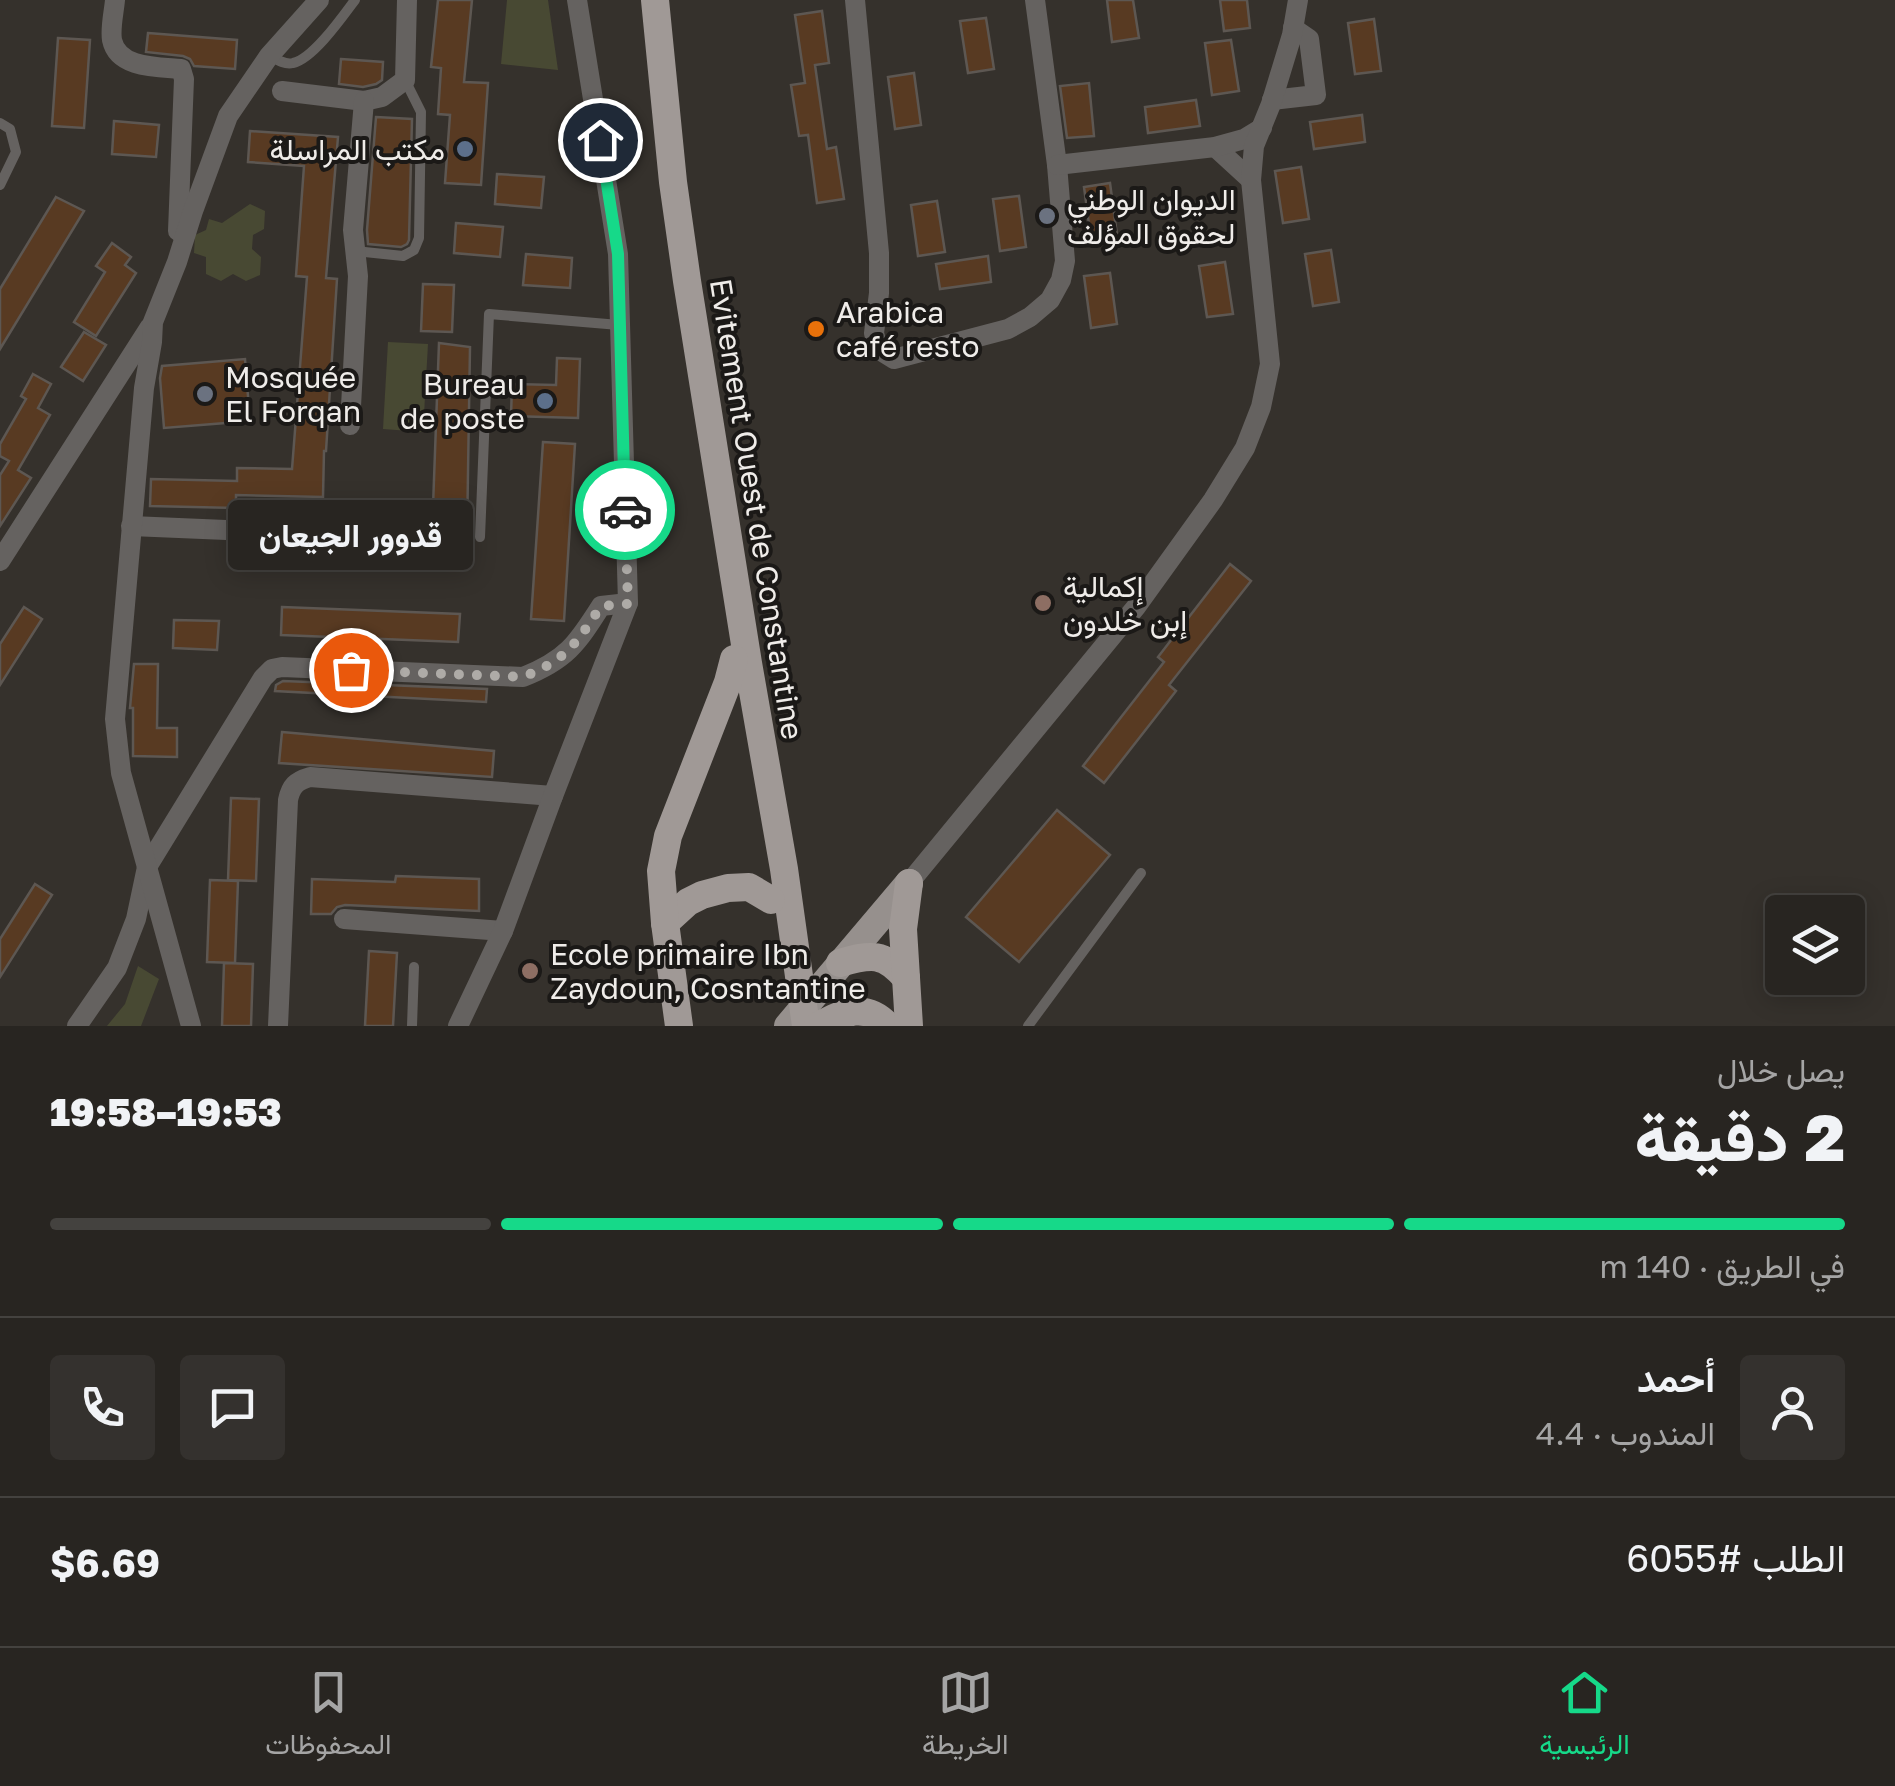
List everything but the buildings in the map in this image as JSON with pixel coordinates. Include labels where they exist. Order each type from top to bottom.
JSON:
[{"type":"highway","name":"Evitement Ouest de Constantine","points":[[639,0],[678,308],[788,1026]]},
{"type":"highway","name":"Evitement Ouest de Constantine","points":[[655,0],[687,281],[806,1026]]},
{"type":"highway","points":[[679,1026],[660,871],[668,836],[734,658]]},
{"type":"highway","points":[[909,883],[903,929],[909,1026]]},
{"type":"highway","points":[[664,923],[688,902],[728,888],[748,887],[771,900]]},
{"type":"highway","points":[[852,960],[880,957],[894,964],[906,978]]},
{"type":"highway","points":[[818,1026],[845,1012],[875,1014],[888,1026]]},
{"type":"main road","points":[[818,1026],[852,960],[909,883]]},
{"type":"main road","points":[[788,1026],[812,996],[852,960]]},
{"type":"street","points":[[114,0],[112,40],[118,51],[137,65],[181,69],[184,79],[177,262]]},
{"type":"street","points":[[0,560],[153,322],[228,116],[269,56],[320,0]]},
{"type":"street","points":[[282,91],[364,102],[382,96],[405,80],[407,0]]},
{"type":"street","points":[[458,1026],[503,931],[628,604],[618,254],[577,0]]},
{"type":"street","points":[[872,0],[856,8],[879,253],[874,333],[878,349],[894,359],[1008,329],[1050,300],[1061,280],[1065,262],[1056,165],[1035,0]]},
{"type":"street","points":[[909,883],[1136,607],[1213,500],[1245,448],[1261,407],[1270,364],[1252,180],[1254,146],[1272,100],[1298,0]]},
{"type":"street","points":[[1272,100],[1316,95],[1309,39],[1293,28]]},
{"type":"street","points":[[350,425],[358,276],[353,230],[364,102]]},
{"type":"street","points":[[1056,165],[1216,148],[1262,128]]},
{"type":"street","points":[[1216,148],[1252,180]]},
{"type":"street","points":[[153,322],[115,719],[121,772],[191,1026]]},
{"type":"street","points":[[132,526],[322,534]]},
{"type":"street","points":[[76,1026],[117,968],[136,919],[147,867],[262,678],[272,669],[523,677],[565,656],[601,606],[628,604]]},
{"type":"street","points":[[278,1026],[288,800],[291,787],[298,781],[310,777],[553,796]]},
{"type":"street","points":[[344,919],[503,931]]},
{"type":"lane","points":[[269,56],[284,63],[299,60],[319,45],[355,0]]},
{"type":"lane","points":[[354,251],[403,256],[414,250],[419,238],[421,112],[405,80]]},
{"type":"lane","points":[[0,122],[10,129],[16,152],[0,185]]},
{"type":"lane","points":[[480,537],[489,314],[620,325]]},
{"type":"lane","points":[[1028,1026],[1142,873]]},
{"type":"lane","points":[[412,1026],[414,967]]},
{"type":"green space","points":[[507,0],[548,0],[558,70],[501,64]]},
{"type":"green space","points":[[250,204],[265,211],[264,229],[253,235],[252,249],[261,257],[260,275],[246,281],[233,274],[221,281],[206,274],[206,257],[194,253],[195,235],[206,230],[209,219],[222,223]]},
{"type":"green space","points":[[388,342],[428,344],[423,432],[383,429]]},
{"type":"green space","points":[[138,966],[159,979],[141,1026],[107,1026],[125,1004]]},
{"type":"way so far","points":[[351,670],[523,677],[546,668],[565,656],[601,606],[628,604],[625,510]]},
{"type":"place","name":"مكتب المراسلة","points":[[465,149]]},
{"type":"place","name":"الديوان الوطني لحقوق المؤلف","points":[[1047,216]]},
{"type":"place","name":"Arabica café resto","points":[[816,329]]},
{"type":"place","name":"Mosquée El Forqan","points":[[205,394]]},
{"type":"place","name":"Bureau de poste","points":[[545,401]]},
{"type":"place","name":"إكمالية إبن خلدون","points":[[1043,603]]},
{"type":"place","name":"قدوور الجيعان","points":[[351,670]]},
{"type":"place","name":"Ecole primaire Ibn Zaydoun, Cosntantine","points":[[530,971]]},
{"type":"route","points":[[600,140],[618,254],[625,510]]}]
